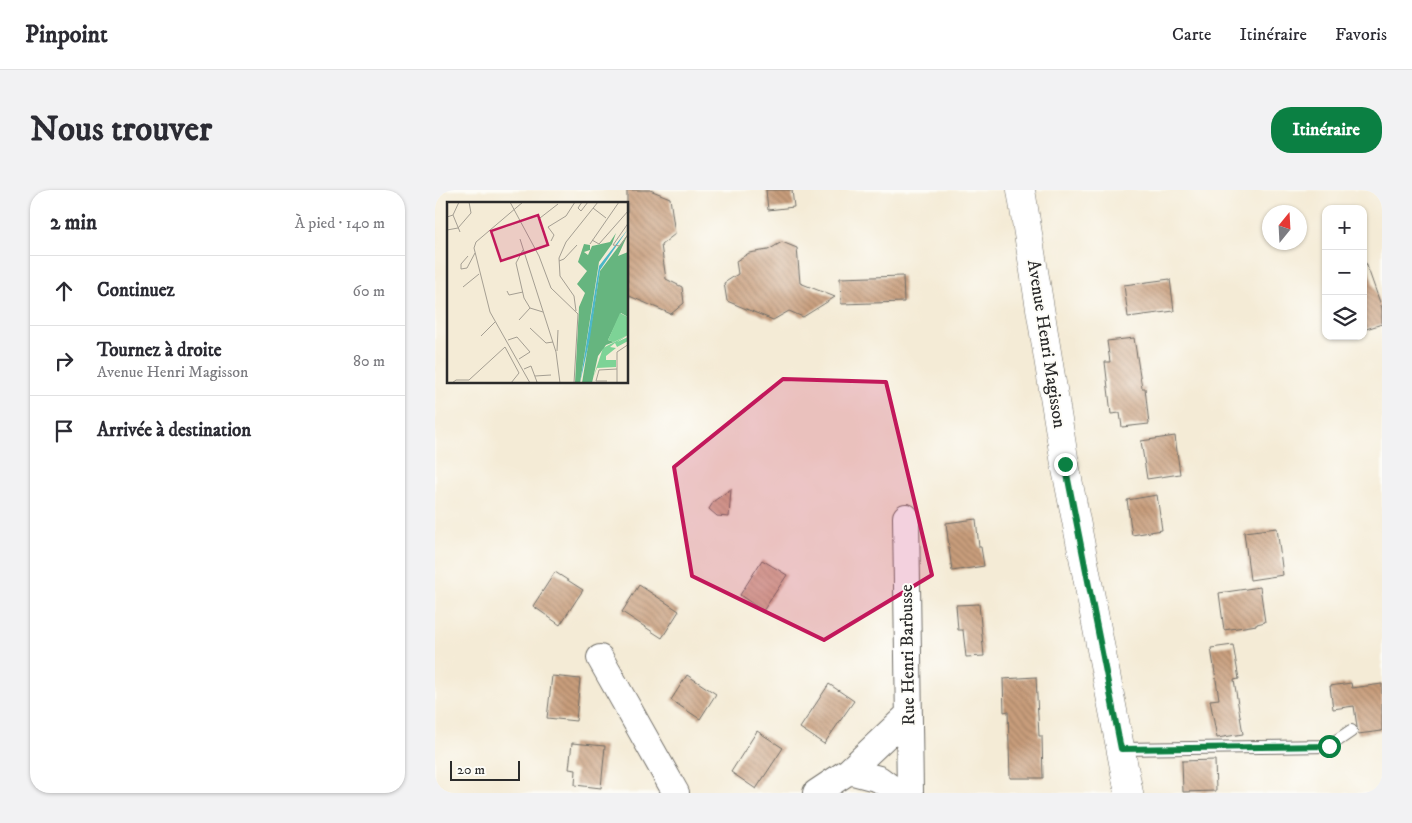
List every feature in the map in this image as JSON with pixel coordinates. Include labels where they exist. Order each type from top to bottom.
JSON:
[{"type":"main road","name":"Avenue Henri Magisson","points":[[1021,190],[1065,464],[1129,793]]},
{"type":"street","name":"Rue Henri Barbusse","points":[[906,517],[910,793]]},
{"type":"street","points":[[600,658],[675,793]]},
{"type":"street","points":[[816,793],[849,771],[909,714]]},
{"type":"street","points":[[849,771],[879,779],[898,793]]},
{"type":"lane","points":[[1121,749],[1329,746],[1351,731]]},
{"type":"highlighted area","points":[[783,379],[886,382],[932,575],[824,640],[692,576],[674,467]]},
{"type":"building","points":[[627,190],[650,190],[670,198],[675,234],[661,245],[666,279],[682,287],[684,303],[671,314],[629,296],[629,202],[627,202]]},
{"type":"building","points":[[766,190],[792,190],[794,207],[768,210]]},
{"type":"building","points":[[782,242],[797,248],[800,283],[835,297],[803,317],[789,311],[773,320],[727,301],[724,283],[738,274],[736,261],[749,253],[768,250]]},
{"type":"building","points":[[1367,266],[1382,308],[1382,324],[1367,329]]},
{"type":"building","points":[[903,276],[904,302],[841,304],[840,278]]},
{"type":"building","points":[[1170,279],[1174,311],[1128,317],[1124,285]]},
{"type":"building","points":[[1134,338],[1142,388],[1145,388],[1149,424],[1122,427],[1120,413],[1111,414],[1105,362],[1110,362],[1107,341]]},
{"type":"building","points":[[1175,436],[1180,474],[1147,479],[1141,441]]},
{"type":"building","points":[[731,489],[729,517],[717,516],[709,509],[714,501]]},
{"type":"building","points":[[1157,495],[1162,530],[1132,535],[1127,500]]},
{"type":"building","points":[[976,519],[979,547],[981,547],[984,566],[952,571],[946,523]]},
{"type":"building","points":[[1277,528],[1283,575],[1250,580],[1244,532]]},
{"type":"building","points":[[762,560],[787,575],[763,611],[740,595]]},
{"type":"building","points":[[555,572],[583,590],[560,625],[533,606]]},
{"type":"building","points":[[639,585],[679,611],[662,638],[622,612]]},
{"type":"building","points":[[1260,587],[1265,622],[1224,630],[1219,593]]},
{"type":"building","points":[[979,604],[984,656],[966,657],[963,630],[958,630],[956,605]]},
{"type":"building","points":[[1233,645],[1239,679],[1234,680],[1243,734],[1217,738],[1210,700],[1219,699],[1211,648]]},
{"type":"building","points":[[687,675],[716,694],[700,719],[671,700]]},
{"type":"building","points":[[552,676],[580,679],[576,721],[547,718]]},
{"type":"building","points":[[1036,677],[1039,736],[1042,736],[1043,778],[1010,778],[1008,711],[1004,712],[1003,679]]},
{"type":"building","points":[[1351,683],[1352,688],[1382,684],[1382,731],[1358,734],[1354,706],[1333,709],[1330,686]]},
{"type":"building","points":[[829,684],[854,701],[824,744],[800,728]]},
{"type":"building","points":[[757,731],[783,748],[756,789],[731,772]]},
{"type":"building","points":[[572,743],[605,746],[601,788],[575,785],[576,770],[569,769]]},
{"type":"building","points":[[1215,760],[1216,791],[1183,792],[1182,761]]},
{"type":"route","points":[[1065,464],[1121,749],[1329,746]]}]
